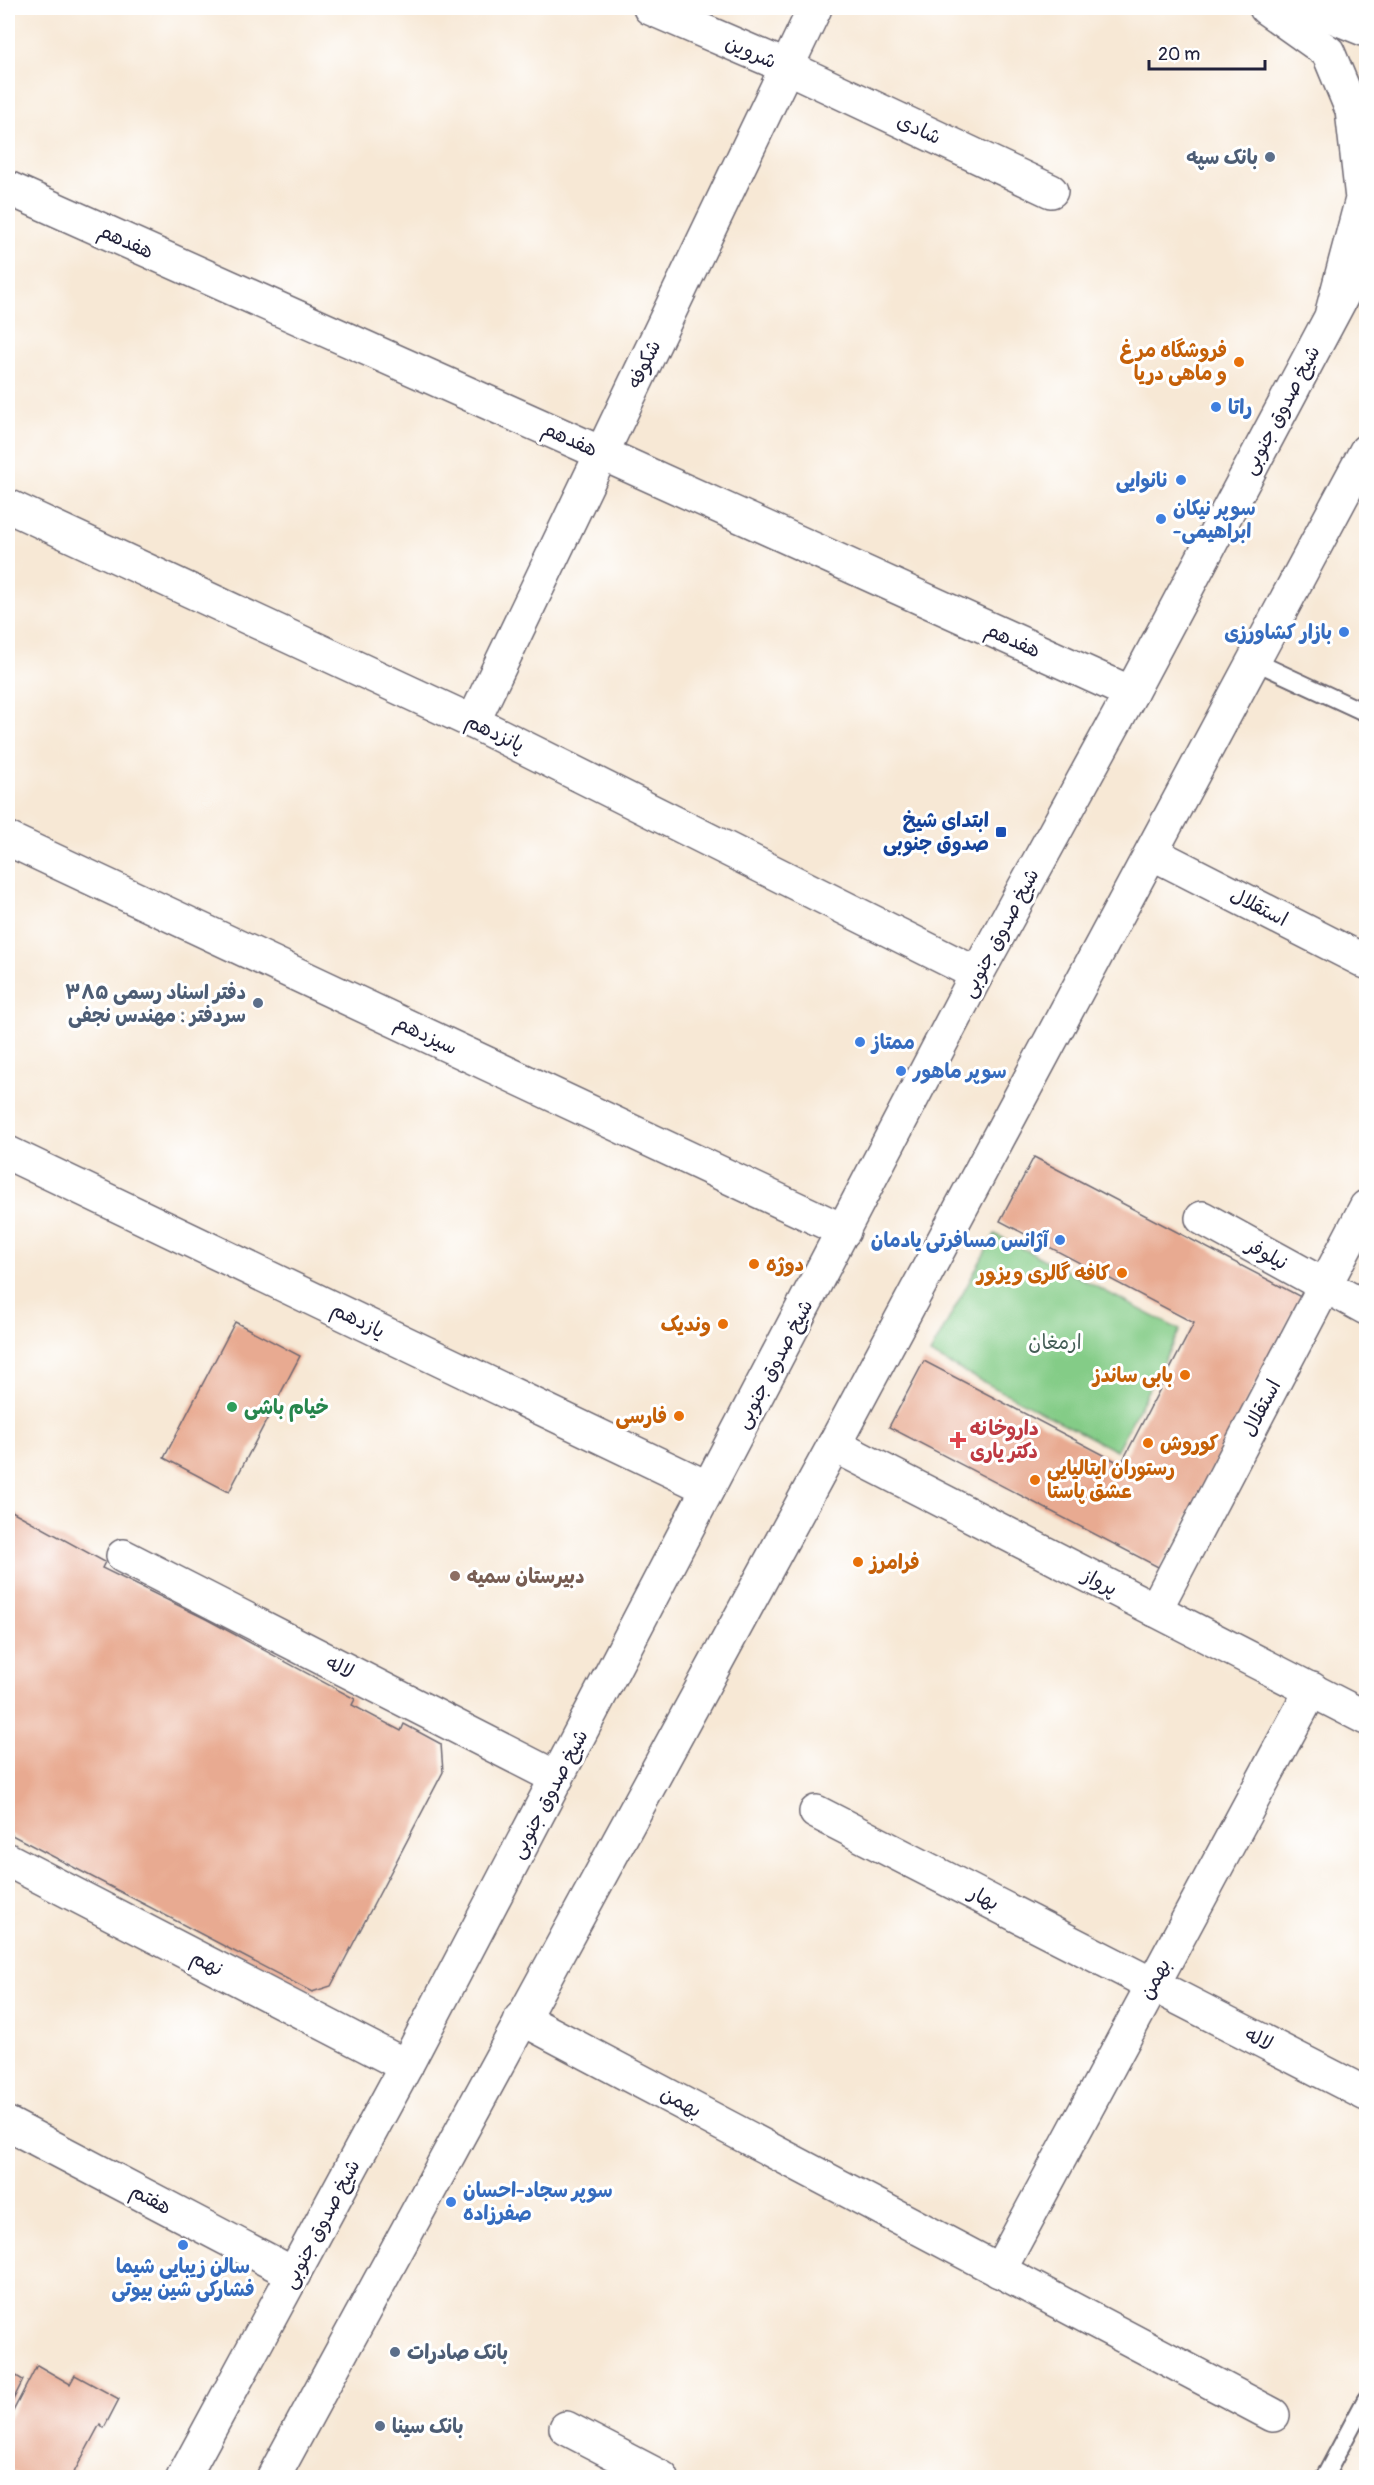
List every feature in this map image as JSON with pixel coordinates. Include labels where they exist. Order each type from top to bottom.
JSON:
[{"type":"street","name":"شروین","points":[[650,8],[787,67]]},
{"type":"street","name":"شکوفه","points":[[473,722],[815,8]]},
{"type":"street","points":[[1266,8],[1329,52],[1352,110],[1362,199],[1332,312]]},
{"type":"street","points":[[1312,8],[1366,30]]},
{"type":"street","name":"شادی","points":[[787,67],[1051,191]]},
{"type":"street","name":"هفدهم","points":[[8,188],[1131,693]]},
{"type":"street","name":"شیخ صدوق جنوبی","points":[[183,2478],[406,2066],[977,974],[1131,693],[1366,250]]},
{"type":"street","points":[[273,2478],[834,1444],[1366,451]]},
{"type":"street","name":"پانزدهم","points":[[8,506],[473,722],[977,974]]},
{"type":"street","name":"سیزدهم","points":[[8,839],[844,1231]]},
{"type":"street","name":"استقلال","points":[[1152,853],[1366,962]]},
{"type":"street","name":"یازدهم","points":[[8,1153],[708,1488]]},
{"type":"street","name":"استقلال","points":[[1155,1610],[1328,1288],[1366,1207]]},
{"type":"street","name":"نیلوفر","points":[[1202,1218],[1366,1308]]},
{"type":"street","name":"پرواز","points":[[834,1444],[1366,1718]]},
{"type":"street","name":"لاله","points":[[123,1556],[557,1778]]},
{"type":"street","name":"بهمن","points":[[999,2271],[1312,1689]]},
{"type":"street","name":"بهار","points":[[816,1812],[1152,1984]]},
{"type":"street","name":"نهم","points":[[8,1860],[406,2066]]},
{"type":"street","name":"لاله","points":[[1152,1984],[1366,2094]]},
{"type":"street","name":"بهمن","points":[[521,2018],[1273,2415]]},
{"type":"street","name":"هفتم","points":[[8,2124],[294,2274]]},
{"type":"street","points":[[566,2428],[662,2478]]},
{"type":"lane","points":[[1254,661],[1366,713]]},
{"type":"lane","points":[[1324,2478],[1366,2399]]},
{"type":"green space","name":"ارمغان","points":[[995,1234],[1180,1330],[1116,1451],[930,1354]]},
{"type":"building","name":"ارمغان","points":[[1034,1157],[1301,1297],[1160,1568],[889,1427],[924,1361],[1121,1464],[1194,1323],[1000,1221]]},
{"type":"building","name":"خیام باشی","points":[[235,1322],[300,1356],[229,1492],[164,1458]]},
{"type":"building","points":[[8,1509],[105,1562],[102,1568],[206,1619],[355,1699],[352,1705],[401,1731],[404,1724],[441,1744],[443,1772],[331,1986],[312,1992],[8,1833]]},
{"type":"building","points":[[37,2365],[70,2384],[75,2375],[119,2399],[104,2428],[100,2424],[71,2478],[23,2478],[8,2468],[8,2421]]},
{"type":"building","points":[[8,2371],[23,2380],[8,2410]]},
{"type":"place","name":"بانک سپه","points":[[1270,157]]},
{"type":"place","name":"فروشگاه مرغ و ماهی دریا","points":[[1239,362]]},
{"type":"place","name":"راتا","points":[[1216,407]]},
{"type":"place","name":"نانوایی","points":[[1181,480]]},
{"type":"place","name":"سوپر نیکان -ابراهیمی","points":[[1161,519]]},
{"type":"place","name":"بازار کشاورزی","points":[[1344,632]]},
{"type":"place","name":"ابتدای شیخ صدوق جنوبی","points":[[1001,832]]},
{"type":"place","name":"دفتر اسناد رسمی ۳۸۵ سردفتر : مهندس نجفی","points":[[258,1003]]},
{"type":"place","name":"ممتاز","points":[[860,1042]]},
{"type":"place","name":"سوپر ماهور","points":[[901,1071]]},
{"type":"place","name":"آژانس مسافرتی یادمان","points":[[1060,1240]]},
{"type":"place","name":"دوژه","points":[[754,1264]]},
{"type":"place","name":"کافه گالری ویزور","points":[[1122,1273]]},
{"type":"place","name":"وندیک","points":[[723,1324]]},
{"type":"place","name":"بابی ساندز","points":[[1185,1375]]},
{"type":"place","name":"خیام باشی","points":[[232,1407]]},
{"type":"place","name":"فارسی","points":[[679,1416]]},
{"type":"place","name":"داروخانه دکتر یاری","points":[[958,1440]]},
{"type":"place","name":"کوروش","points":[[1148,1443]]},
{"type":"place","name":"رستوران ایتالیایی عشق پاستا","points":[[1035,1480]]},
{"type":"place","name":"فرامرز","points":[[858,1562]]},
{"type":"place","name":"دبیرستان سمیه","points":[[455,1576]]},
{"type":"place","name":"سوپر سجاد-احسان صفرزاده","points":[[451,2202]]},
{"type":"place","name":"سالن زیبایی شیما فشارکی شین بیوتی","points":[[183,2245]]},
{"type":"place","name":"بانک صادرات","points":[[395,2352]]},
{"type":"place","name":"بانک سینا","points":[[380,2426]]}]
